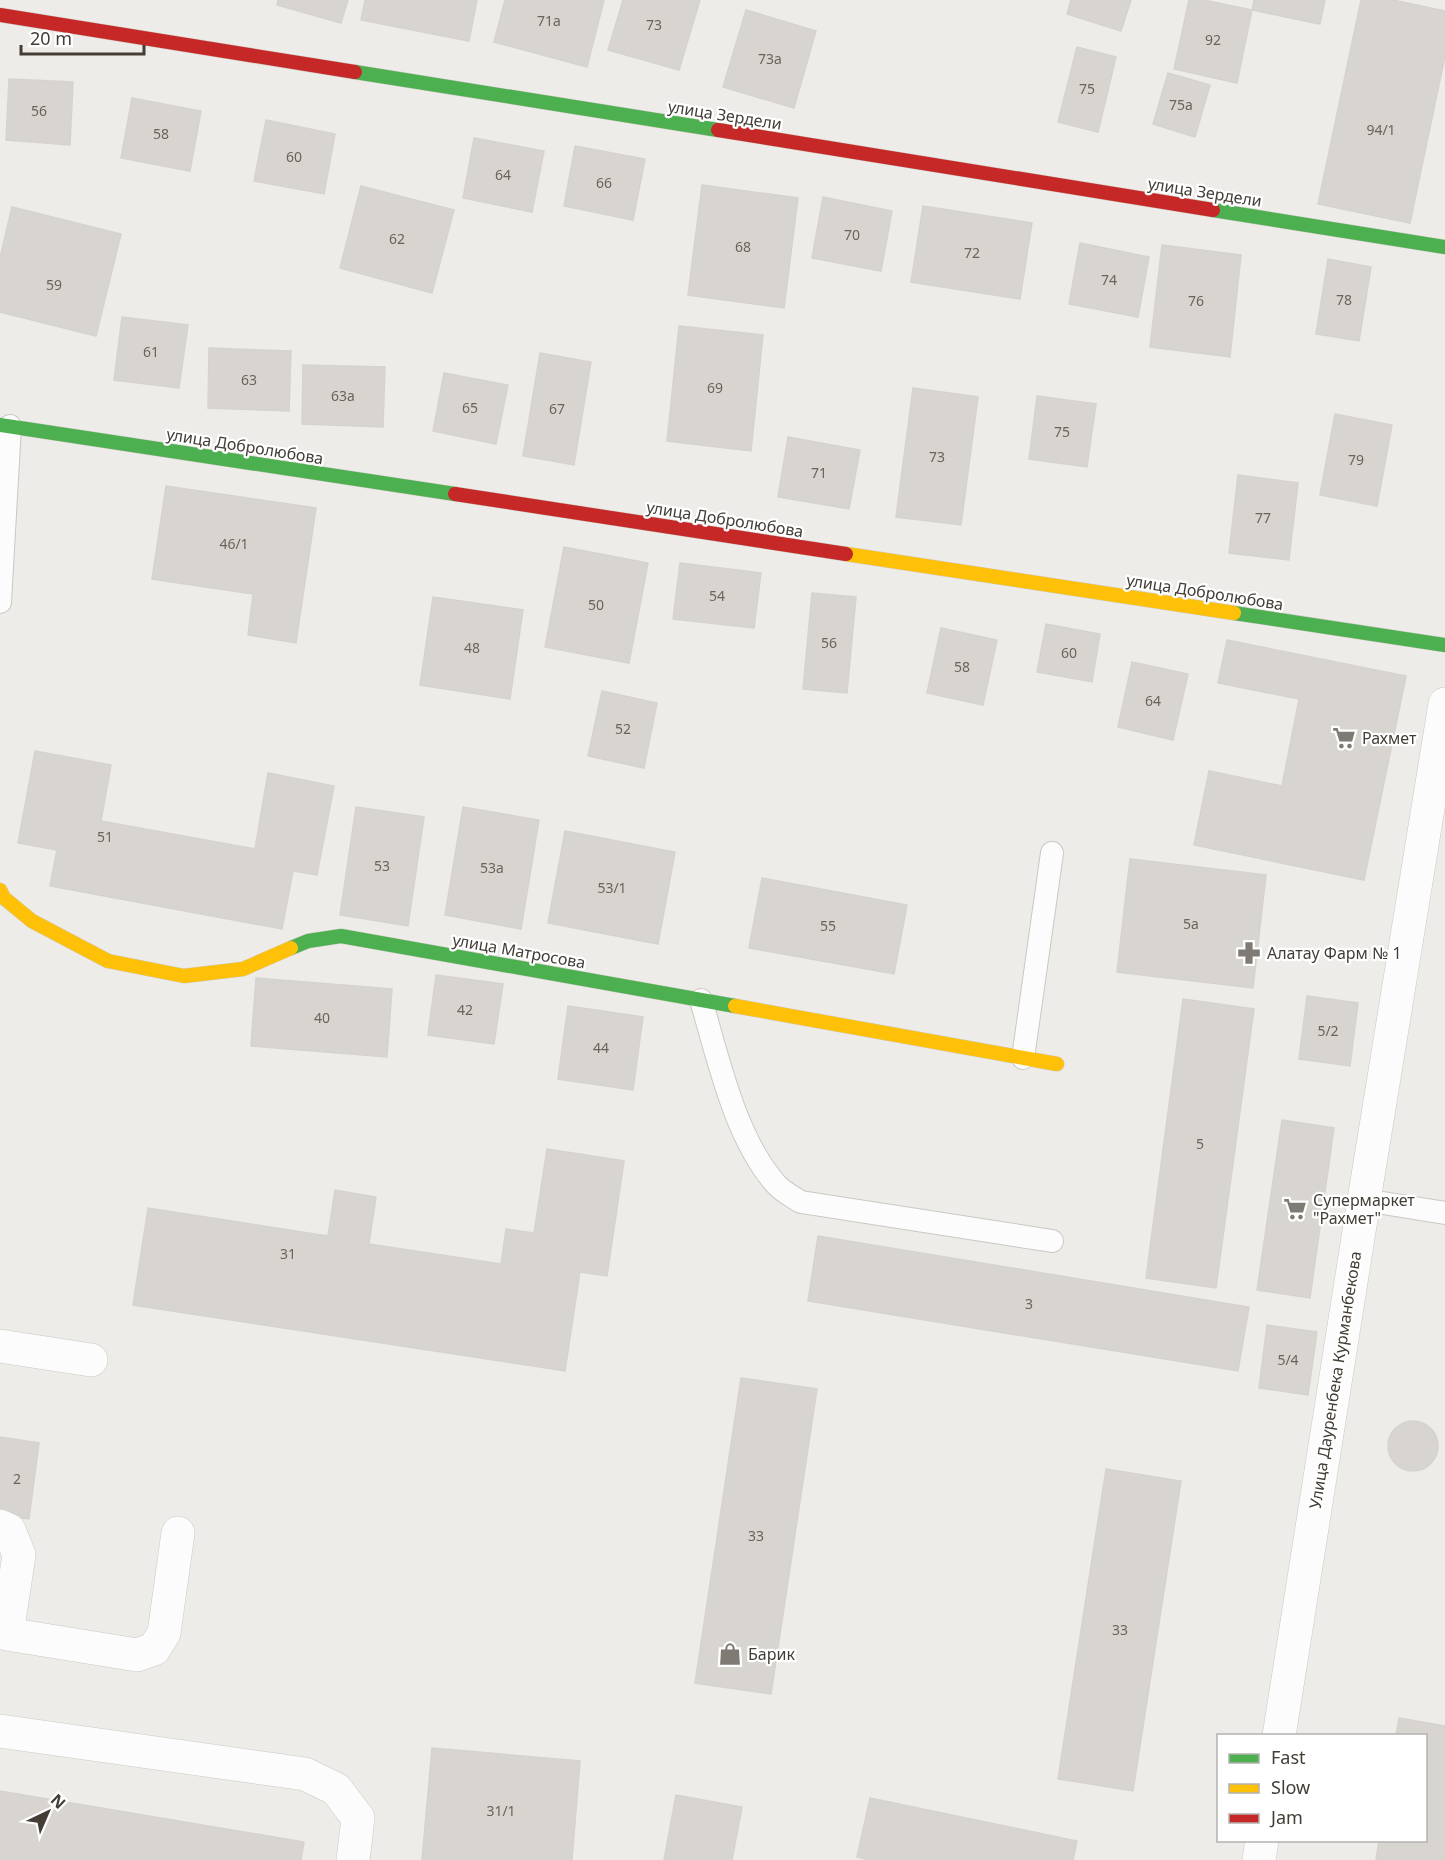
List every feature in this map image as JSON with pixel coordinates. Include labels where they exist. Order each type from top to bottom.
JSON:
[{"type":"street","name":"улица Зердели","points":[[0,15],[1445,247]]},
{"type":"street","name":"улица Добролюбова","points":[[5,426],[1445,645]]},
{"type":"street","name":"Улица Дауренбека Курманбекова","points":[[1279,1734],[1445,704]]},
{"type":"street","name":"улица Матросова","points":[[0,890],[4,898],[32,921],[108,961],[184,976],[243,969],[308,941],[340,936],[1057,1064]]},
{"type":"street","points":[[0,1346],[91,1360]]},
{"type":"street","points":[[0,1526],[9,1530],[19,1555],[3,1634],[137,1655],[154,1649],[164,1633],[178,1533]]},
{"type":"street","points":[[0,1731],[305,1774],[336,1789],[358,1818],[353,1860]]},
{"type":"street","points":[[1259,1860],[1262,1842]]},
{"type":"lane","points":[[0,602],[5,426]]},
{"type":"lane","points":[[1023,1058],[1052,853]]},
{"type":"lane","points":[[701,1000],[731,1100],[751,1149],[776,1185],[801,1202],[1052,1241]]},
{"type":"lane","points":[[1364,1200],[1445,1213]]},
{"type":"building","points":[[278,0],[348,0],[341,23],[277,5]]},
{"type":"building","points":[[365,0],[477,0],[469,41],[361,20]]},
{"type":"building","points":[[505,0],[604,0],[587,67],[494,42]]},
{"type":"building","points":[[623,0],[700,0],[679,70],[608,50]]},
{"type":"building","points":[[1071,0],[1131,0],[1121,31],[1067,14]]},
{"type":"building","points":[[1189,0],[1204,0],[1252,10],[1237,83],[1174,69]]},
{"type":"building","points":[[1254,0],[1325,0],[1320,24],[1252,10]]},
{"type":"building","points":[[1361,0],[1393,0],[1445,11],[1445,56],[1410,223],[1318,204]]},
{"type":"building","points":[[746,10],[816,31],[794,108],[723,87]]},
{"type":"building","points":[[1077,47],[1116,57],[1098,132],[1058,122]]},
{"type":"building","points":[[1168,73],[1210,85],[1195,137],[1153,124]]},
{"type":"building","points":[[9,79],[73,82],[70,145],[6,140]]},
{"type":"building","points":[[132,98],[201,111],[190,171],[121,158]]},
{"type":"building","points":[[266,120],[335,134],[324,194],[254,181]]},
{"type":"building","points":[[474,138],[544,151],[532,212],[463,198]]},
{"type":"building","points":[[575,146],[645,159],[633,220],[564,206]]},
{"type":"building","points":[[702,185],[798,198],[784,308],[688,295]]},
{"type":"building","points":[[361,186],[454,210],[432,293],[340,268]]},
{"type":"building","points":[[823,197],[892,211],[881,271],[812,258]]},
{"type":"building","points":[[923,206],[1032,223],[1020,299],[911,282]]},
{"type":"building","points":[[12,207],[121,234],[96,336],[0,312],[0,258]]},
{"type":"building","points":[[1080,243],[1149,257],[1138,317],[1069,304]]},
{"type":"building","points":[[1162,245],[1241,255],[1230,357],[1150,347]]},
{"type":"building","points":[[1328,259],[1371,267],[1359,341],[1316,334]]},
{"type":"building","points":[[122,317],[188,325],[179,388],[114,380]]},
{"type":"building","points":[[679,326],[763,335],[751,451],[667,441]]},
{"type":"building","points":[[209,348],[291,351],[289,411],[208,408]]},
{"type":"building","points":[[540,353],[591,362],[574,465],[523,456]]},
{"type":"building","points":[[303,365],[385,367],[383,427],[302,424]]},
{"type":"building","points":[[444,373],[508,385],[496,444],[433,431]]},
{"type":"building","points":[[913,388],[978,397],[961,525],[896,517]]},
{"type":"building","points":[[1037,396],[1096,404],[1087,467],[1029,459]]},
{"type":"building","points":[[1335,414],[1392,425],[1377,506],[1320,495]]},
{"type":"building","points":[[788,437],[860,450],[849,509],[778,497]]},
{"type":"building","points":[[1238,475],[1298,483],[1289,560],[1229,553]]},
{"type":"building","points":[[166,486],[316,508],[296,643],[248,635],[253,594],[152,579]]},
{"type":"building","points":[[564,547],[648,563],[629,663],[545,647]]},
{"type":"building","points":[[680,563],[761,573],[754,628],[673,619]]},
{"type":"building","points":[[812,593],[856,597],[847,693],[803,689]]},
{"type":"building","points":[[433,597],[523,610],[510,699],[420,685]]},
{"type":"building","points":[[1046,624],[1100,634],[1092,682],[1037,672]]},
{"type":"building","points":[[941,628],[997,640],[983,705],[927,693]]},
{"type":"building","points":[[1227,640],[1406,676],[1364,880],[1194,845],[1209,771],[1282,786],[1299,699],[1218,683]]},
{"type":"building","points":[[1132,662],[1188,674],[1173,740],[1118,727]]},
{"type":"building","points":[[602,691],[657,703],[644,768],[588,756]]},
{"type":"building","points":[[35,751],[111,765],[101,821],[255,849],[268,773],[334,786],[317,875],[293,871],[282,929],[50,886],[57,850],[18,843]]},
{"type":"building","points":[[356,807],[424,817],[408,926],[340,915]]},
{"type":"building","points":[[463,807],[539,820],[521,929],[445,915]]},
{"type":"building","points":[[565,831],[675,852],[658,944],[548,923]]},
{"type":"building","points":[[1130,859],[1266,875],[1253,988],[1117,972]]},
{"type":"building","points":[[762,878],[907,905],[894,974],[749,948]]},
{"type":"building","points":[[436,975],[503,984],[494,1044],[428,1035]]},
{"type":"building","points":[[256,978],[392,989],[387,1057],[251,1046]]},
{"type":"building","points":[[1307,996],[1358,1003],[1350,1066],[1299,1059]]},
{"type":"building","points":[[1183,999],[1254,1009],[1216,1288],[1146,1278]]},
{"type":"building","points":[[568,1006],[643,1017],[633,1090],[558,1079]]},
{"type":"building","name":"Супермаркет \"Рахмет\"","points":[[1282,1120],[1334,1128],[1310,1298],[1257,1290]]},
{"type":"building","points":[[547,1149],[624,1161],[607,1276],[580,1272],[565,1371],[133,1305],[148,1208],[328,1236],[335,1190],[376,1197],[369,1244],[501,1264],[506,1229],[534,1233]]},
{"type":"building","points":[[818,1236],[1249,1307],[1238,1371],[808,1301]]},
{"type":"building","points":[[1267,1325],[1317,1332],[1308,1395],[1259,1388]]},
{"type":"building","points":[[741,1378],[817,1389],[771,1694],[695,1683]]},
{"type":"building","points":[[1408,1421],[1418,1421],[1431,1428],[1438,1441],[1438,1451],[1431,1464],[1418,1471],[1408,1471],[1399,1467],[1392,1460],[1388,1451],[1388,1441],[1392,1432],[1399,1425]]},
{"type":"building","points":[[0,1437],[39,1443],[29,1519],[0,1515]]},
{"type":"building","points":[[1106,1469],[1181,1481],[1133,1791],[1058,1779]]},
{"type":"building","points":[[1399,1718],[1445,1726],[1445,1860],[1376,1860],[1379,1842],[1427,1842],[1427,1734],[1396,1734]]},
{"type":"building","points":[[432,1748],[580,1761],[572,1860],[422,1860]]},
{"type":"building","points":[[0,1791],[304,1842],[301,1860],[0,1860]]},
{"type":"building","points":[[676,1795],[742,1807],[732,1860],[664,1860]]},
{"type":"building","points":[[870,1798],[1077,1841],[1073,1860],[870,1860],[857,1857]]},
{"type":"traffic: fast","points":[[355,72],[718,130]]},
{"type":"traffic: fast","points":[[1213,210],[1445,247]]},
{"type":"traffic: fast","points":[[0,425],[455,494]]},
{"type":"traffic: fast","points":[[1234,613],[1445,645]]},
{"type":"traffic: fast","points":[[291,948],[308,941],[341,936],[735,1006]]},
{"type":"traffic: slow","points":[[846,554],[1234,613]]},
{"type":"traffic: slow","points":[[0,890],[4,898],[32,921],[108,961],[184,976],[243,969],[291,948]]},
{"type":"traffic: slow","points":[[735,1006],[1057,1064]]},
{"type":"traffic: jam","points":[[0,15],[355,72]]},
{"type":"traffic: jam","points":[[718,130],[1213,210]]},
{"type":"traffic: jam","points":[[455,494],[846,554]]},
{"type":"place","name":"Рахмет","points":[[1344,738]]},
{"type":"place","name":"Алатау Фарм № 1","points":[[1249,953]]},
{"type":"place","name":"Супермаркет \"Рахмет\"","points":[[1295,1209]]},
{"type":"place","name":"Барик","points":[[730,1654]]}]
